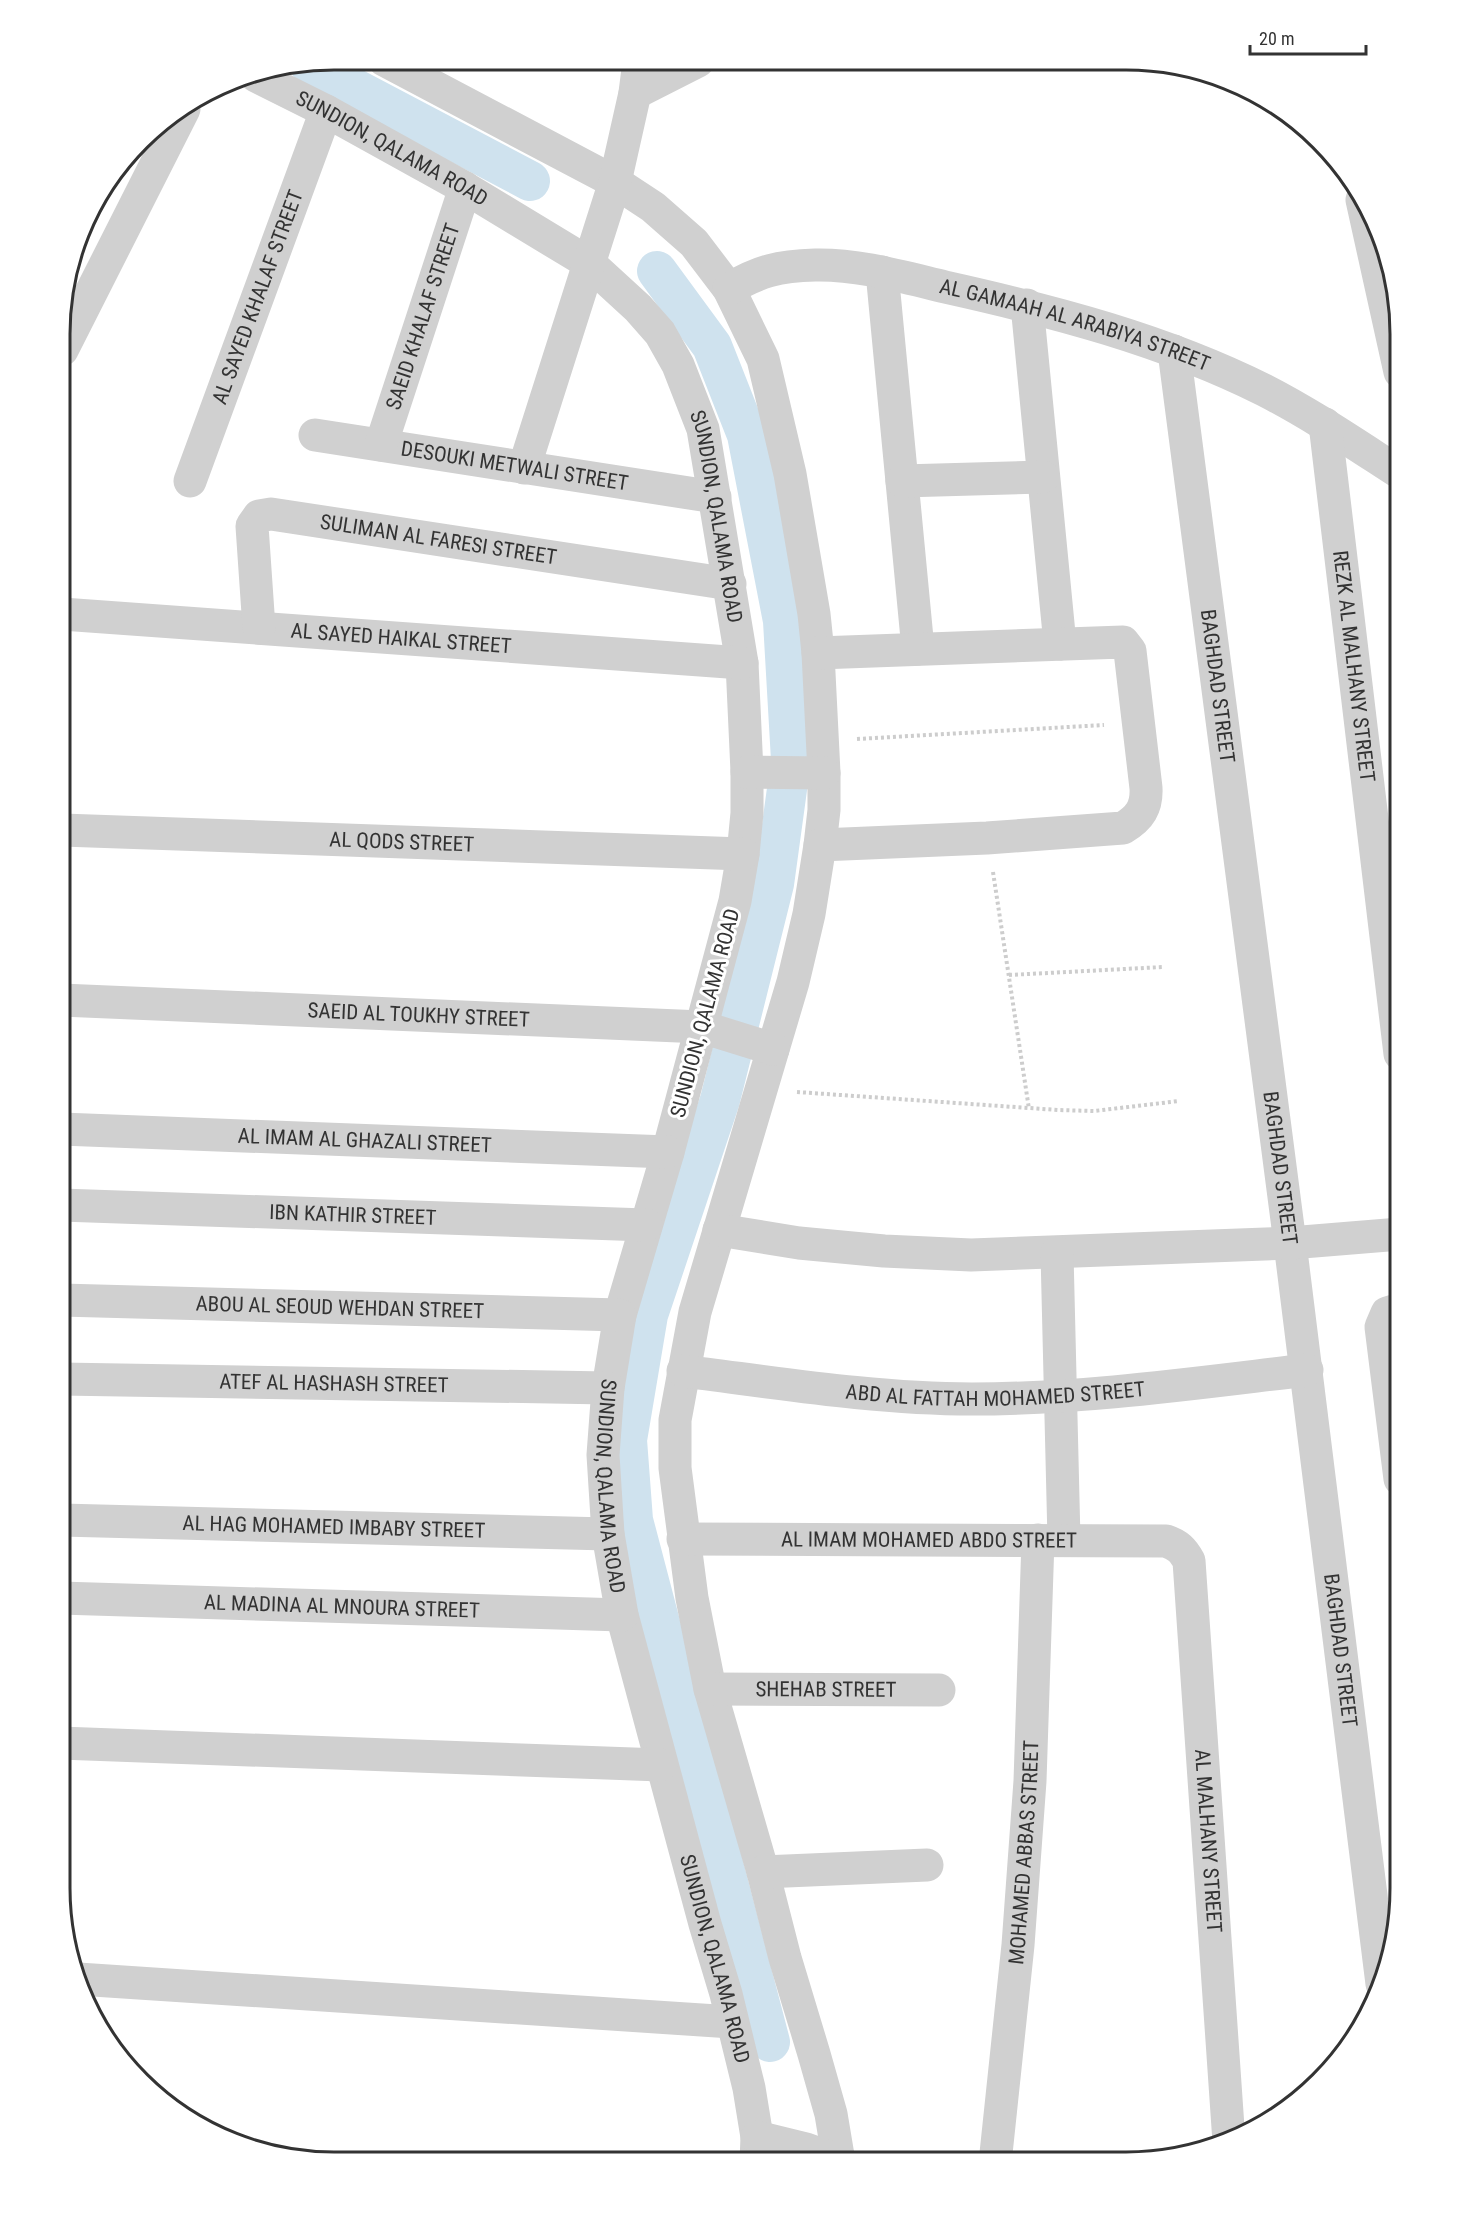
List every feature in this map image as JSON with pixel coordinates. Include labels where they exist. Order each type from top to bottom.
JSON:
[{"type":"street","points":[[403,70],[615,182],[653,207],[694,243],[729,289],[763,359],[790,474],[814,614],[818,653],[824,773],[824,810],[820,845],[801,948],[695,1312],[675,1420],[675,1468],[683,1539],[710,1689],[831,2114],[838,2152]]},
{"type":"street","points":[[524,468],[615,182],[638,70]]},
{"type":"street","points":[[635,93],[680,70]]},
{"type":"street","name":"SUNDION, QALAMA ROAD","points":[[264,80],[326,111],[465,188],[589,263],[638,308],[660,333],[678,364],[703,429],[742,663],[747,813],[735,901],[668,1152],[620,1315],[608,1388],[603,1455],[608,1534],[622,1615],[750,2088],[756,2150]]},
{"type":"street","name":"AL SAYED KHALAF STREET","points":[[190,481],[326,111]]},
{"type":"street","points":[[70,334],[177,123]]},
{"type":"street","name":"SAEID KHALAF STREET","points":[[381,445],[465,188]]},
{"type":"street","points":[[1370,235],[1389,324]]},
{"type":"street","name":"AL GAMAAH AL ARABIYA STREET","points":[[729,289],[754,275],[778,268],[816,265],[882,272],[1027,305],[1174,351],[1264,390],[1325,424],[1390,466]]},
{"type":"street","points":[[882,272],[918,649]]},
{"type":"street","points":[[1027,305],[1060,644]]},
{"type":"street","name":"BAGHDAD STREET","points":[[1174,351],[1290,1243],[1379,1962]]},
{"type":"street","name":"REZK AL MALHANY STREET","points":[[1325,424],[1390,970]]},
{"type":"street","name":"DESOUKI METWALI STREET","points":[[315,435],[715,496]]},
{"type":"street","points":[[902,481],[1043,477]]},
{"type":"street","name":"SULIMAN AL FARESI STREET","points":[[259,628],[252,526],[259,516],[272,514],[729,584]]},
{"type":"street","name":"AL SAYED HAIKAL STREET","points":[[70,615],[742,663]]},
{"type":"street","points":[[818,653],[1118,641],[1126,644],[1130,651],[1146,800],[1142,812],[1135,820],[1123,828],[1110,830],[820,845]]},
{"type":"street","points":[[747,772],[824,773]]},
{"type":"street","name":"AL QODS STREET","points":[[70,830],[743,854]]},
{"type":"street","name":"SAEID AL TOUKHY STREET","points":[[70,1000],[702,1027],[773,1049]]},
{"type":"street","name":"AL IMAM AL GHAZALI STREET","points":[[70,1129],[668,1152]]},
{"type":"street","name":"IBN KATHIR STREET","points":[[70,1205],[646,1225]]},
{"type":"street","points":[[719,1230],[799,1243],[884,1251],[971,1255],[1290,1243],[1390,1235]]},
{"type":"street","name":"MOHAMED ABBAS STREET","points":[[996,2152],[1018,1945],[1062,1396],[1057,1253]]},
{"type":"street","name":"ABOU AL SEOUD WEHDAN STREET","points":[[70,1300],[620,1315]]},
{"type":"street","points":[[1390,1312],[1387,1313],[1380,1328],[1390,1404]]},
{"type":"street","name":"ABD AL FATTAH MOHAMED STREET","points":[[683,1371],[818,1388],[924,1398],[1004,1399],[1130,1391],[1306,1370]]},
{"type":"street","name":"ATEF AL HASHASH STREET","points":[[70,1378],[608,1388]]},
{"type":"street","name":"AL HAG MOHAMED IMBABY STREET","points":[[70,1520],[608,1534]]},
{"type":"street","name":"AL IMAM MOHAMED ABDO STREET","points":[[683,1539],[1166,1541],[1175,1544]]},
{"type":"street","name":"AL MALHANY STREET","points":[[1175,1544],[1184,1551],[1189,1561],[1229,2131]]},
{"type":"street","name":"AL MADINA AL MNOURA STREET","points":[[70,1598],[622,1615]]},
{"type":"street","name":"SHEHAB STREET","points":[[710,1689],[939,1689]]},
{"type":"street","points":[[70,1743],[661,1765]]},
{"type":"street","points":[[763,1872],[927,1865]]},
{"type":"street","points":[[87,1980],[732,2022]]},
{"type":"street","points":[[756,2150],[806,2149],[814,2152]]},
{"type":"path","points":[[823,741],[1139,723]]},
{"type":"path","points":[[987,838],[1029,1109]]},
{"type":"path","points":[[1009,975],[1163,967]]},
{"type":"path","points":[[761,1089],[1029,1109],[1094,1111],[1179,1101]]},
{"type":"waterway","points":[[321,71],[530,181]]},
{"type":"waterway","points":[[657,271],[712,346],[747,435],[783,621],[791,760],[774,884],[720,1100],[648,1315],[627,1440],[633,1520],[770,2042]]}]
